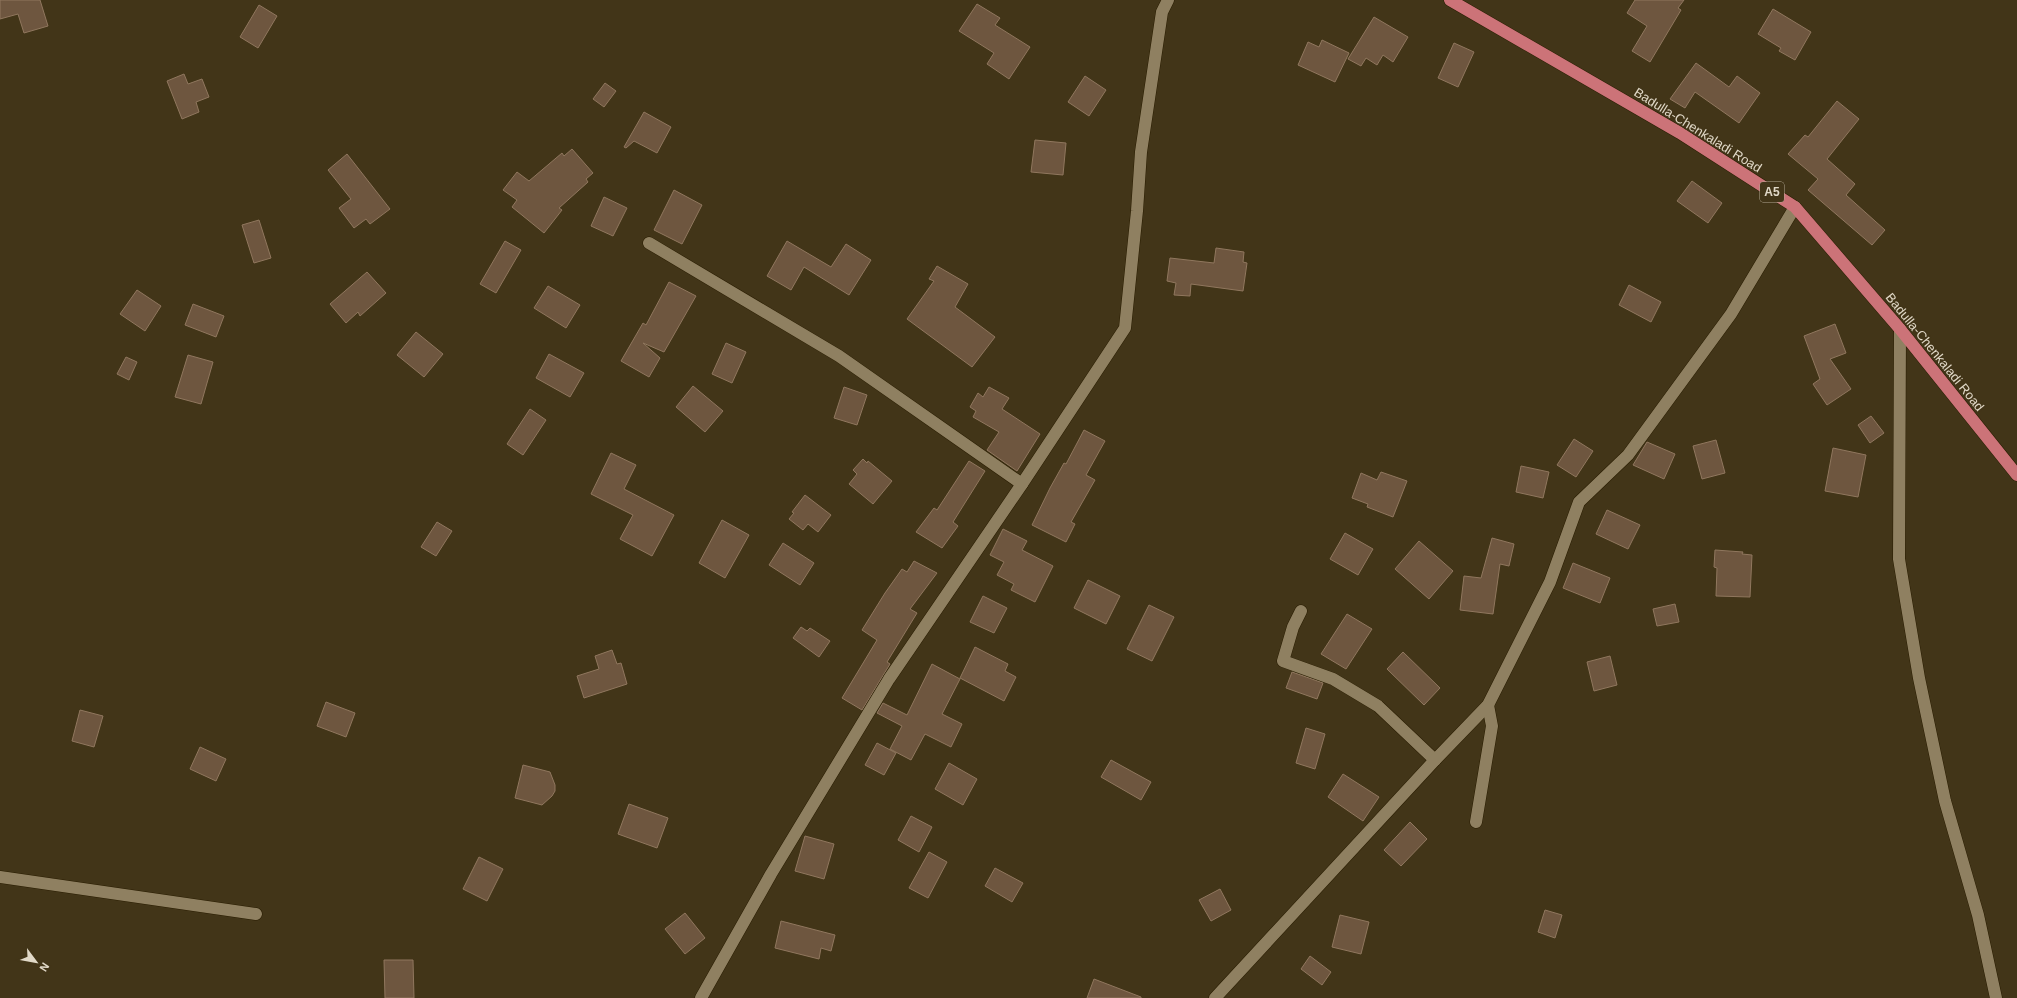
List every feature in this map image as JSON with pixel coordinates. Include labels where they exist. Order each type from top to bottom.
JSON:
[{"type":"highway","name":"Badulla-Chenkaladi Road","points":[[1450,0],[1680,133],[1795,207],[1900,329],[2017,475]]},
{"type":"street","points":[[702,998],[771,874],[888,679],[1022,484],[1125,328],[1137,211],[1141,152],[1162,12],[1168,0]]},
{"type":"street","points":[[1215,998],[1435,760],[1488,706],[1550,582],[1579,502],[1628,455],[1731,314],[1795,207]]},
{"type":"street","points":[[649,243],[839,356],[1022,484]]},
{"type":"street","points":[[1900,329],[1899,560],[1919,678],[1945,801],[1978,915],[1996,998]]},
{"type":"street","points":[[1301,611],[1293,627],[1283,661],[1333,679],[1378,706],[1435,760]]},
{"type":"street","points":[[1476,822],[1492,726],[1488,706]]},
{"type":"street","points":[[0,877],[256,914]]},
{"type":"building","points":[[0,0],[40,0],[48,26],[24,33],[18,14],[0,19]]},
{"type":"building","points":[[1635,0],[1684,0],[1678,8],[1681,10],[1650,62],[1632,51],[1647,26],[1627,13]]},
{"type":"building","points":[[977,4],[1000,18],[995,25],[1030,47],[1009,79],[987,64],[994,53],[959,31]]},
{"type":"building","points":[[259,5],[277,16],[258,48],[240,37]]},
{"type":"building","points":[[1773,9],[1811,32],[1795,60],[1779,51],[1781,48],[1758,34]]},
{"type":"building","points":[[1374,17],[1408,37],[1393,62],[1383,55],[1377,65],[1366,58],[1361,66],[1348,59]]},
{"type":"building","points":[[1322,40],[1349,53],[1335,82],[1298,65],[1308,42],[1319,47]]},
{"type":"building","points":[[1454,43],[1474,52],[1458,87],[1438,78]]},
{"type":"building","points":[[1696,63],[1729,87],[1737,76],[1760,93],[1739,123],[1695,92],[1685,108],[1670,99]]},
{"type":"building","points":[[184,74],[188,84],[202,79],[209,97],[196,102],[199,112],[182,119],[167,81]]},
{"type":"building","points":[[1085,76],[1106,90],[1089,116],[1068,102]]},
{"type":"building","points":[[605,83],[616,91],[604,107],[593,99]]},
{"type":"building","points":[[1837,101],[1859,119],[1827,159],[1855,184],[1846,195],[1885,230],[1872,245],[1808,190],[1818,179],[1788,154],[1805,135],[1808,137]]},
{"type":"building","points":[[644,112],[671,127],[657,153],[634,141],[626,148],[624,147]]},
{"type":"building","points":[[1035,140],[1066,143],[1063,175],[1031,172]]},
{"type":"building","points":[[572,149],[593,173],[586,179],[588,182],[559,208],[562,210],[544,233],[512,207],[517,200],[503,190],[517,172],[529,181],[562,153],[564,156]]},
{"type":"building","points":[[347,154],[390,209],[370,224],[366,219],[354,228],[339,208],[351,199],[328,170]]},
{"type":"building","points":[[1692,181],[1722,203],[1708,223],[1677,201]]},
{"type":"building","points":[[674,190],[702,205],[682,244],[654,230]]},
{"type":"building","points":[[604,197],[627,208],[613,236],[591,226]]},
{"type":"building","points":[[259,220],[271,258],[254,263],[242,225]]},
{"type":"building","points":[[505,241],[521,250],[496,293],[480,284]]},
{"type":"building","points":[[787,241],[831,267],[846,244],[871,260],[849,295],[804,267],[791,290],[767,276]]},
{"type":"building","points":[[1216,248],[1244,252],[1243,262],[1247,263],[1243,291],[1191,284],[1190,296],[1174,295],[1176,283],[1167,281],[1170,258],[1214,263]]},
{"type":"building","points":[[937,266],[968,284],[955,307],[995,337],[972,367],[907,319],[934,281],[929,279]]},
{"type":"building","points":[[367,272],[386,293],[360,316],[358,312],[346,323],[330,304]]},
{"type":"building","points":[[669,282],[696,296],[664,352],[643,343],[660,358],[649,377],[621,361],[643,323],[646,325]]},
{"type":"building","points":[[1629,285],[1661,302],[1651,322],[1619,305]]},
{"type":"building","points":[[548,286],[580,305],[566,328],[534,308]]},
{"type":"building","points":[[137,290],[161,306],[145,331],[120,314]]},
{"type":"building","points":[[193,304],[224,316],[216,337],[185,325]]},
{"type":"building","points":[[1835,324],[1846,353],[1830,359],[1851,389],[1827,405],[1813,384],[1820,379],[1804,336]]},
{"type":"building","points":[[416,332],[443,354],[424,377],[397,355]]},
{"type":"building","points":[[726,343],[746,352],[732,383],[712,374]]},
{"type":"building","points":[[549,354],[584,373],[570,397],[536,378]]},
{"type":"building","points":[[188,355],[213,362],[201,404],[175,397]]},
{"type":"building","points":[[126,357],[137,362],[129,380],[117,374]]},
{"type":"building","points":[[693,386],[723,411],[705,432],[676,407]]},
{"type":"building","points":[[844,387],[867,395],[857,425],[834,418]]},
{"type":"building","points":[[989,387],[1009,398],[1002,409],[1040,434],[1017,471],[987,450],[999,432],[973,417],[976,411],[970,407],[978,393],[983,397]]},
{"type":"building","points":[[530,409],[546,420],[523,455],[507,444]]},
{"type":"building","points":[[1871,416],[1884,433],[1870,443],[1858,425]]},
{"type":"building","points":[[1084,430],[1105,441],[1086,475],[1095,480],[1071,522],[1075,524],[1066,542],[1032,525],[1050,488],[1064,463],[1066,464]]},
{"type":"building","points":[[1574,439],[1593,451],[1576,477],[1557,465]]},
{"type":"building","points":[[1716,440],[1725,473],[1702,479],[1693,446]]},
{"type":"building","points":[[1647,442],[1675,454],[1664,479],[1633,465]]},
{"type":"building","points":[[1833,448],[1866,455],[1858,497],[1825,491]]},
{"type":"building","points":[[611,453],[636,465],[624,489],[674,515],[652,556],[620,539],[633,515],[591,494]]},
{"type":"building","points":[[863,459],[867,463],[868,461],[892,481],[873,504],[849,484],[857,474],[853,470]]},
{"type":"building","points":[[969,461],[985,471],[953,522],[958,526],[942,548],[916,532],[934,508],[937,510]]},
{"type":"building","points":[[1521,466],[1549,472],[1543,498],[1516,492]]},
{"type":"building","points":[[1381,472],[1407,481],[1393,517],[1367,507],[1368,504],[1352,498],[1361,473],[1377,480]]},
{"type":"building","points":[[805,495],[831,515],[818,532],[808,524],[803,530],[789,519],[794,513],[792,512]]},
{"type":"building","points":[[1607,510],[1640,525],[1628,549],[1596,534]]},
{"type":"building","points":[[722,520],[749,535],[725,578],[699,563]]},
{"type":"building","points":[[437,522],[452,531],[436,556],[421,547]]},
{"type":"building","points":[[1003,529],[1027,541],[1022,550],[1053,566],[1035,602],[1011,590],[1014,584],[997,575],[1004,562],[990,555]]},
{"type":"building","points":[[1345,533],[1373,549],[1358,575],[1330,559]]},
{"type":"building","points":[[1492,538],[1514,544],[1509,566],[1500,564],[1493,614],[1460,610],[1464,576],[1481,578]]},
{"type":"building","points":[[1419,541],[1453,571],[1429,599],[1395,569]]},
{"type":"building","points":[[783,543],[814,563],[800,585],[769,565]]},
{"type":"building","points":[[1715,550],[1743,552],[1742,554],[1752,555],[1750,597],[1716,596],[1717,568],[1714,567]]},
{"type":"building","points":[[914,561],[937,573],[910,609],[917,613],[887,662],[890,664],[862,710],[842,698],[877,640],[862,630],[902,569],[907,572]]},
{"type":"building","points":[[1573,563],[1610,578],[1600,603],[1563,588]]},
{"type":"building","points":[[1088,580],[1120,596],[1106,624],[1074,608]]},
{"type":"building","points":[[983,596],[1007,608],[994,633],[970,622]]},
{"type":"building","points":[[1675,604],[1679,622],[1657,626],[1653,609]]},
{"type":"building","points":[[1149,605],[1174,617],[1152,661],[1127,649]]},
{"type":"building","points":[[1347,614],[1372,629],[1346,669],[1321,654]]},
{"type":"building","points":[[801,627],[807,631],[810,628],[830,641],[819,657],[793,638]]},
{"type":"building","points":[[975,647],[1008,664],[1005,671],[1016,677],[1004,701],[960,678]]},
{"type":"building","points":[[612,650],[617,664],[621,663],[627,684],[584,698],[577,676],[599,669],[595,656]]},
{"type":"building","points":[[1403,652],[1440,688],[1424,705],[1387,669]]},
{"type":"building","points":[[1610,656],[1617,685],[1594,691],[1587,662]]},
{"type":"building","points":[[932,664],[960,679],[942,714],[962,724],[951,747],[925,734],[911,760],[890,749],[902,726],[877,713],[883,703],[907,715]]},
{"type":"building","points":[[1292,672],[1323,683],[1317,699],[1286,688]]},
{"type":"building","points":[[326,702],[355,713],[346,737],[317,726]]},
{"type":"building","points":[[80,710],[103,716],[94,747],[72,741]]},
{"type":"building","points":[[1306,728],[1325,734],[1315,769],[1296,763]]},
{"type":"building","points":[[877,743],[896,753],[884,775],[865,765]]},
{"type":"building","points":[[200,747],[226,759],[216,781],[190,769]]},
{"type":"building","points":[[1111,760],[1151,782],[1141,800],[1101,777]]},
{"type":"building","points":[[949,763],[977,779],[963,805],[935,789]]},
{"type":"building","points":[[523,765],[550,772],[555,785],[555,791],[552,796],[542,805],[515,798]]},
{"type":"building","points":[[1343,774],[1379,797],[1363,821],[1328,797]]},
{"type":"building","points":[[629,804],[668,818],[657,848],[618,834]]},
{"type":"building","points":[[911,816],[932,827],[919,852],[898,840]]},
{"type":"building","points":[[1410,822],[1427,839],[1401,866],[1384,850]]},
{"type":"building","points":[[805,836],[834,844],[824,879],[795,871]]},
{"type":"building","points":[[929,852],[947,862],[928,898],[909,888]]},
{"type":"building","points":[[479,857],[503,869],[487,901],[463,889]]},
{"type":"building","points":[[995,868],[1023,883],[1012,902],[985,886]]},
{"type":"building","points":[[1220,889],[1231,910],[1211,921],[1199,900]]},
{"type":"building","points":[[1545,910],[1562,915],[1555,938],[1538,932]]},
{"type":"building","points":[[685,913],[705,938],[685,954],[665,929]]},
{"type":"building","points":[[1340,915],[1369,922],[1361,954],[1332,947]]},
{"type":"building","points":[[781,921],[835,935],[831,951],[821,948],[819,959],[775,948]]},
{"type":"building","points":[[1310,956],[1331,972],[1322,985],[1301,969]]},
{"type":"building","points":[[384,960],[413,960],[414,998],[385,998]]},
{"type":"building","points":[[1094,979],[1141,997],[1141,998],[1087,998]]}]
